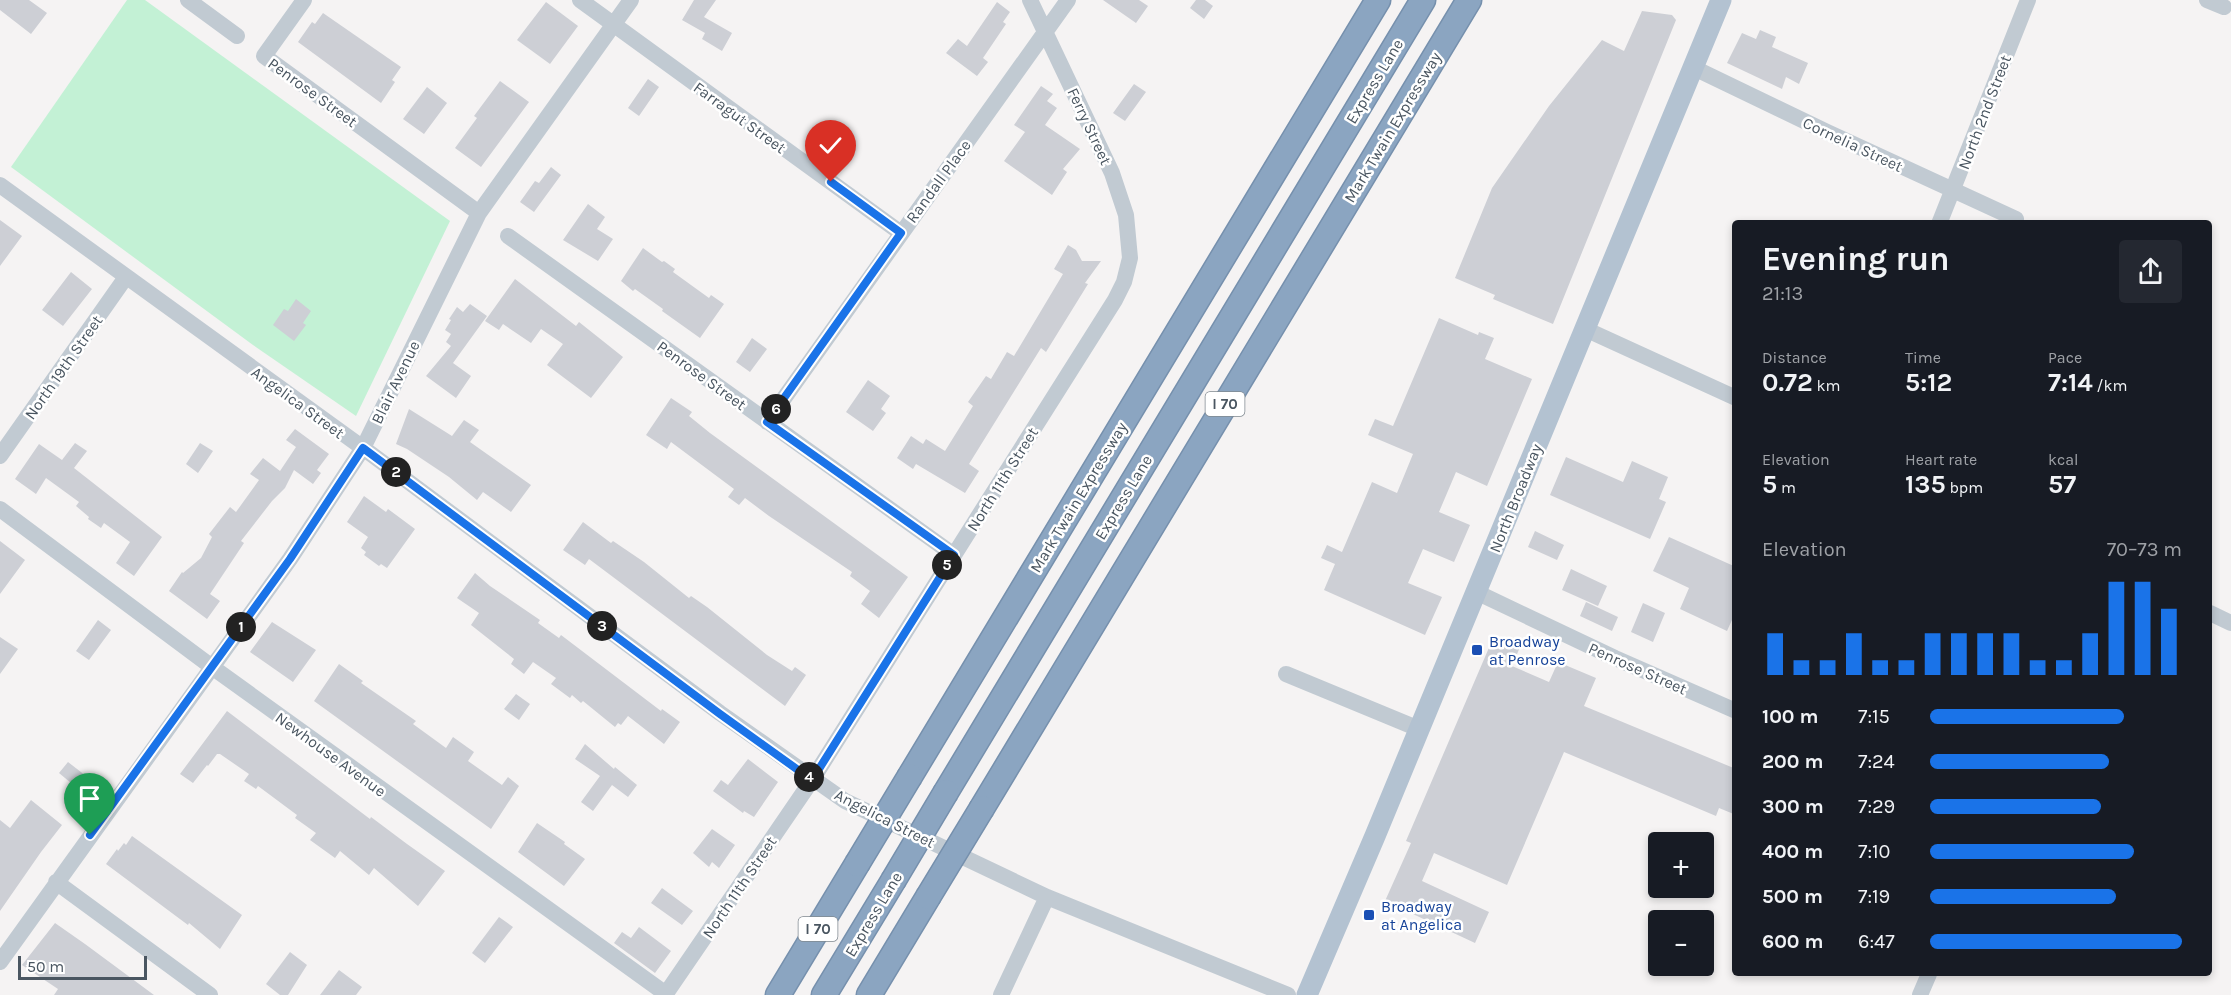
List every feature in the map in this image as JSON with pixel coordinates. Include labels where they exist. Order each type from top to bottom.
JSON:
[{"type":"highway","name":"Mark Twain Expressway","points":[[778,995],[1378,0]]},
{"type":"highway","name":"Express Lane","points":[[824,995],[1423,0]]},
{"type":"highway","name":"Mark Twain Expressway","points":[[869,995],[1469,0]]},
{"type":"main road","name":"North Broadway","points":[[1307,995],[1376,836],[1721,0]]},
{"type":"street","points":[[188,0],[237,36]]},
{"type":"street","name":"Penrose Street","points":[[304,0],[264,56],[479,213]]},
{"type":"street","name":"Farragut Street","points":[[580,0],[901,233]]},
{"type":"street","name":"Blair Avenue","points":[[0,962],[290,559],[363,448],[479,213],[631,0]]},
{"type":"street","name":"Ferry Street","points":[[1030,0],[1112,173],[1126,214],[1130,258]]},
{"type":"street","name":"Randall Place","points":[[767,422],[1068,0]]},
{"type":"street","name":"North 2nd Street","points":[[1941,220],[2028,0]]},
{"type":"street","points":[[2207,0],[2224,7]]},
{"type":"street","name":"Cornelia Street","points":[[1692,67],[2016,219]]},
{"type":"street","name":"Angelica Street","points":[[0,185],[363,448],[720,714],[845,801],[1047,897],[1288,995]]},
{"type":"street","name":"Penrose Street","points":[[508,236],[954,555]]},
{"type":"street","name":"North 11th Street","points":[[666,995],[812,780],[1115,300],[1124,282],[1130,258]]},
{"type":"street","name":"North 19th Street","points":[[0,456],[126,277]]},
{"type":"street","points":[[1585,329],[1732,396]]},
{"type":"street","name":"Newhouse Avenue","points":[[0,509],[212,667],[666,995]]},
{"type":"street","name":"Penrose Street","points":[[1476,592],[1615,658],[1732,709]]},
{"type":"street","points":[[2212,614],[2231,623]]},
{"type":"street","points":[[1286,674],[1419,729]]},
{"type":"street","points":[[56,882],[210,995]]},
{"type":"street","points":[[1001,995],[1047,897]]},
{"type":"street","points":[[1920,995],[1928,976]]},
{"type":"green space","points":[[127,0],[145,0],[450,221],[356,416],[253,345],[11,167]]},
{"type":"building","points":[[0,0],[29,0],[47,13],[31,34],[0,10]]},
{"type":"building","points":[[694,0],[716,0],[704,17],[732,33],[722,51],[702,39],[705,33],[682,20]]},
{"type":"building","points":[[1103,0],[1139,0],[1148,6],[1136,23]]},
{"type":"building","points":[[1196,0],[1205,0],[1213,6],[1204,19],[1190,8]]},
{"type":"building","points":[[546,2],[578,26],[550,64],[517,40]]},
{"type":"building","points":[[997,2],[1010,12],[1003,22],[1006,24],[983,58],[988,62],[977,76],[946,53],[958,39],[967,46]]},
{"type":"building","points":[[1642,11],[1672,15],[1676,20],[1553,324],[1493,299],[1495,295],[1455,278],[1492,188],[1549,106],[1602,40],[1624,51]]},
{"type":"building","points":[[323,13],[401,67],[392,80],[395,82],[381,103],[298,42],[312,22],[315,24]]},
{"type":"building","points":[[1760,30],[1776,37],[1772,47],[1808,63],[1799,84],[1786,77],[1782,89],[1727,63],[1742,33],[1756,39]]},
{"type":"building","points":[[648,79],[659,87],[639,116],[628,108]]},
{"type":"building","points":[[500,81],[529,102],[481,167],[455,148],[477,118],[474,116]]},
{"type":"building","points":[[1134,84],[1146,92],[1125,121],[1113,113]]},
{"type":"building","points":[[1041,86],[1053,94],[1047,101],[1057,108],[1045,125],[1080,149],[1063,169],[1067,172],[1052,195],[1004,161],[1025,132],[1014,125]]},
{"type":"building","points":[[427,87],[447,103],[424,134],[403,119]]},
{"type":"building","points":[[551,167],[561,175],[534,212],[520,202],[535,181],[539,183]]},
{"type":"building","points":[[588,204],[605,217],[597,229],[613,239],[598,261],[563,240]]},
{"type":"building","points":[[0,220],[22,236],[0,266]]},
{"type":"building","points":[[1068,245],[1076,250],[1082,261],[1101,261],[1085,283],[1088,284],[1046,352],[1041,348],[969,464],[979,471],[965,493],[916,464],[913,469],[897,458],[911,436],[923,444],[926,439],[945,451],[973,406],[968,402],[986,376],[991,379],[1007,352],[1014,356],[1063,274],[1054,269]]},
{"type":"building","points":[[643,248],[675,269],[673,272],[709,298],[711,295],[724,304],[700,338],[662,311],[663,309],[621,281]]},
{"type":"building","points":[[71,272],[92,289],[63,326],[42,310]]},
{"type":"building","points":[[515,279],[576,326],[579,322],[623,357],[591,398],[547,365],[563,344],[541,329],[531,343],[503,324],[499,330],[485,321]]},
{"type":"building","points":[[296,299],[311,311],[303,323],[306,325],[294,341],[273,325],[284,309],[288,311]]},
{"type":"building","points":[[470,304],[487,316],[453,363],[471,376],[456,398],[426,376],[451,346],[446,342],[451,334],[445,330],[451,320],[449,319],[457,307],[463,312]]},
{"type":"building","points":[[1439,318],[1478,335],[1479,332],[1494,338],[1485,359],[1532,379],[1487,486],[1456,472],[1439,512],[1470,525],[1454,562],[1423,549],[1408,583],[1442,597],[1425,635],[1324,590],[1335,564],[1321,558],[1327,545],[1342,552],[1372,482],[1397,493],[1413,454],[1368,435],[1375,419],[1393,426]]},
{"type":"building","points":[[752,338],[767,349],[750,372],[736,362]]},
{"type":"building","points":[[868,380],[890,396],[881,409],[886,413],[873,431],[846,412]]},
{"type":"building","points":[[671,398],[692,412],[689,416],[710,433],[908,577],[879,618],[861,604],[870,591],[850,576],[852,572],[745,498],[739,505],[728,497],[734,489],[671,442],[667,449],[646,435]]},
{"type":"building","points":[[409,409],[452,436],[464,420],[479,430],[470,442],[531,485],[511,512],[483,492],[477,500],[449,477],[396,444]]},
{"type":"building","points":[[295,429],[329,454],[317,470],[321,473],[313,484],[294,470],[285,488],[241,541],[244,543],[210,594],[220,601],[207,619],[169,591],[182,572],[201,558],[212,537],[209,534],[230,507],[236,512],[259,480],[250,474],[263,458],[280,471],[296,447],[286,440]]},
{"type":"building","points":[[75,443],[87,451],[74,468],[162,537],[134,576],[116,563],[130,542],[104,523],[101,528],[88,519],[89,517],[76,506],[79,502],[46,478],[36,494],[15,479],[39,444],[62,460]]},
{"type":"building","points":[[200,443],[213,451],[198,473],[186,464]]},
{"type":"building","points":[[1566,457],[1623,482],[1632,461],[1668,477],[1659,499],[1666,502],[1650,539],[1550,495]]},
{"type":"building","points":[[364,496],[386,512],[388,509],[415,529],[387,568],[381,564],[379,566],[364,555],[366,552],[361,548],[368,537],[347,522]]},
{"type":"building","points":[[583,522],[611,543],[613,541],[644,562],[689,598],[691,596],[707,607],[767,655],[792,671],[795,667],[806,675],[785,706],[589,559],[585,565],[563,550]]},
{"type":"building","points":[[1535,531],[1564,545],[1557,560],[1528,547]]},
{"type":"building","points":[[1669,537],[1732,565],[1732,620],[1727,631],[1680,609],[1689,588],[1653,571]]},
{"type":"building","points":[[0,541],[25,560],[0,594]]},
{"type":"building","points":[[1571,569],[1607,586],[1598,606],[1562,590]]},
{"type":"building","points":[[475,573],[540,620],[538,623],[559,638],[561,635],[661,711],[662,709],[680,722],[664,744],[628,716],[621,725],[618,723],[615,727],[583,701],[581,703],[572,695],[570,698],[551,684],[556,678],[533,662],[524,674],[511,664],[514,659],[471,625],[479,613],[457,598]]},
{"type":"building","points":[[1586,602],[1618,617],[1612,631],[1580,616]]},
{"type":"building","points":[[1643,603],[1665,613],[1653,642],[1631,632]]},
{"type":"building","points":[[98,620],[111,630],[89,660],[76,651]]},
{"type":"building","points":[[272,622],[316,650],[293,682],[250,652]]},
{"type":"building","points":[[1494,636],[1520,647],[1512,666],[1549,682],[1558,662],[1596,678],[1584,706],[1732,767],[1732,813],[1719,808],[1716,816],[1564,752],[1507,885],[1434,853],[1422,881],[1489,912],[1475,943],[1385,901],[1411,843],[1406,841]]},
{"type":"building","points":[[0,637],[18,649],[0,674]]},
{"type":"building","points":[[339,664],[363,681],[361,683],[416,721],[413,724],[446,748],[453,737],[474,752],[468,761],[502,785],[508,777],[519,786],[491,829],[314,701]]},
{"type":"building","points":[[516,694],[530,704],[519,720],[504,709]]},
{"type":"building","points":[[227,711],[370,819],[371,817],[445,871],[418,906],[374,868],[369,875],[340,851],[335,858],[310,840],[316,833],[295,818],[297,815],[258,786],[256,789],[244,781],[249,774],[220,754],[217,754],[193,783],[180,774]]},
{"type":"building","points":[[585,744],[637,785],[628,797],[612,785],[593,811],[581,802],[600,776],[575,759]]},
{"type":"building","points":[[748,759],[778,782],[754,817],[744,811],[743,813],[713,791],[721,780],[728,785]]},
{"type":"building","points":[[68,762],[99,786],[89,798],[59,773]]},
{"type":"building","points":[[31,800],[62,825],[0,911],[0,820],[10,828]]},
{"type":"building","points":[[537,823],[585,859],[564,886],[518,852]]},
{"type":"building","points":[[712,829],[735,845],[719,868],[712,862],[709,867],[693,853]]},
{"type":"building","points":[[132,836],[242,915],[220,949],[189,923],[188,925],[106,864],[117,849],[118,851],[124,843],[126,845]]},
{"type":"building","points":[[662,888],[693,911],[682,925],[651,903]]},
{"type":"building","points":[[499,917],[513,927],[485,963],[472,953]]},
{"type":"building","points":[[55,923],[154,995],[54,995],[58,989],[22,965]]},
{"type":"building","points":[[639,927],[671,951],[655,973],[614,943],[622,932],[631,938]]},
{"type":"building","points":[[290,952],[307,965],[288,995],[280,995],[266,984]]},
{"type":"building","points":[[339,970],[362,987],[356,995],[320,995]]},
{"type":"place","name":"Broadway at Penrose","points":[[1477,650]]},
{"type":"place","name":"Broadway at Angelica","points":[[1369,915]]},
{"type":"route","points":[[90,835],[290,559],[363,448],[812,780],[954,555],[767,422],[901,233],[831,182]]}]
